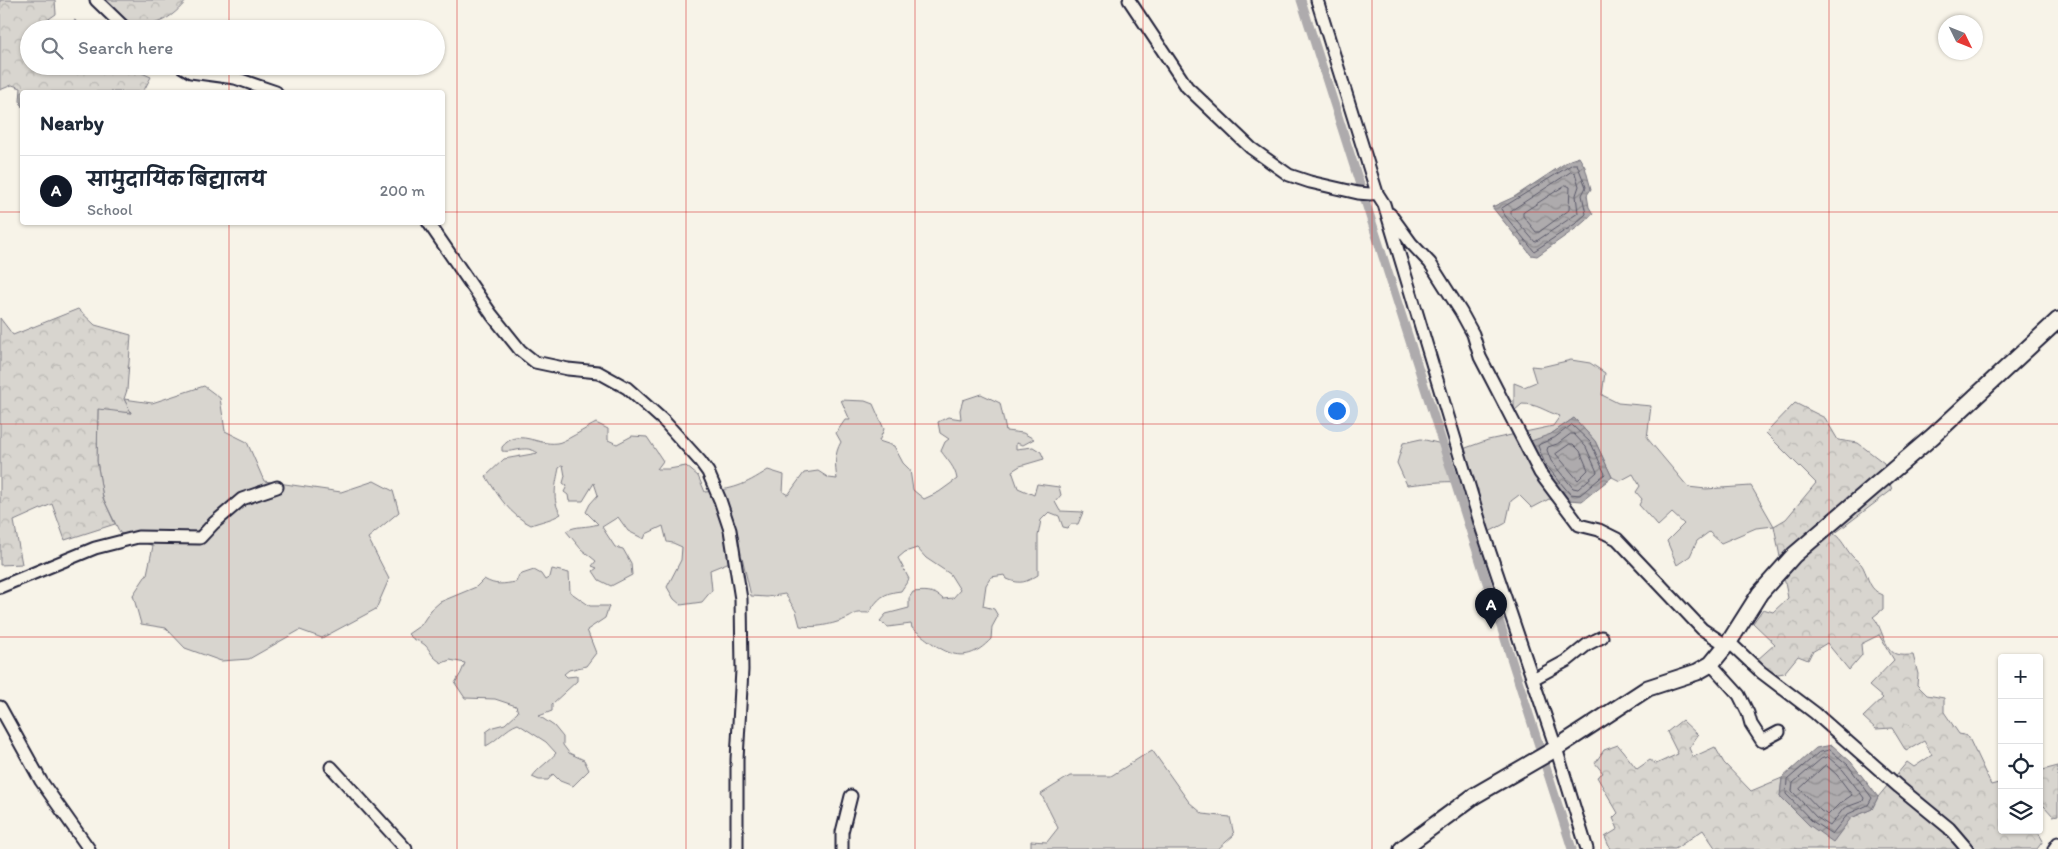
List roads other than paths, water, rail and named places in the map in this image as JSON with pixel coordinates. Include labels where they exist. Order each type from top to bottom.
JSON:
[{"type":"main road","points":[[1402,849],[1474,796],[1547,753],[1648,688],[1698,672],[1711,664],[1729,642],[1760,593],[1794,555],[1933,436],[2058,320]]},
{"type":"street","points":[[96,0],[117,20]]},
{"type":"street","points":[[1129,0],[1187,87],[1251,148],[1289,175],[1310,182],[1374,194]]},
{"type":"street","points":[[1317,0],[1374,194],[1384,204],[1410,243],[1430,263],[1461,312],[1473,334],[1480,357],[1540,473],[1558,499],[1579,526],[1599,530],[1617,539],[1702,629],[1723,644],[1729,642],[1761,672],[1815,713],[1949,828],[1967,849]]},
{"type":"street","points":[[213,75],[235,78],[270,90]]},
{"type":"street","points":[[1384,204],[1482,529],[1532,679],[1547,753],[1587,849]]},
{"type":"street","points":[[430,225],[492,315],[520,350],[535,362],[568,369],[598,372],[627,388],[664,421],[708,472],[730,530],[741,599],[742,670],[737,759],[737,849]]},
{"type":"street","points":[[0,587],[94,548],[138,537],[200,538],[242,499],[277,487]]},
{"type":"street","points":[[1532,679],[1568,660],[1588,644],[1602,637]]},
{"type":"street","points":[[1711,664],[1739,695],[1751,724],[1762,740],[1779,732]]},
{"type":"street","points":[[0,707],[41,780],[89,849]]},
{"type":"street","points":[[331,767],[406,849]]},
{"type":"street","points":[[842,849],[842,832],[851,796]]},
{"type":"street","points":[[2054,849],[2058,843]]},
{"type":"water","points":[[1579,157],[1585,167],[1591,189],[1587,195],[1589,207],[1593,214],[1537,256],[1531,255],[1492,207],[1514,197],[1570,160]]},
{"type":"water","points":[[1574,418],[1595,441],[1612,477],[1582,501],[1568,500],[1541,466],[1531,441],[1551,434]]},
{"type":"water","points":[[1832,745],[1851,762],[1878,797],[1872,809],[1851,818],[1833,842],[1809,825],[1780,796],[1782,778],[1816,748]]},
{"type":"waterway","points":[[1301,0],[1572,849]]},
{"type":"place","name":"सामुदायिक बिद्यालय","points":[[1491,629]]}]
